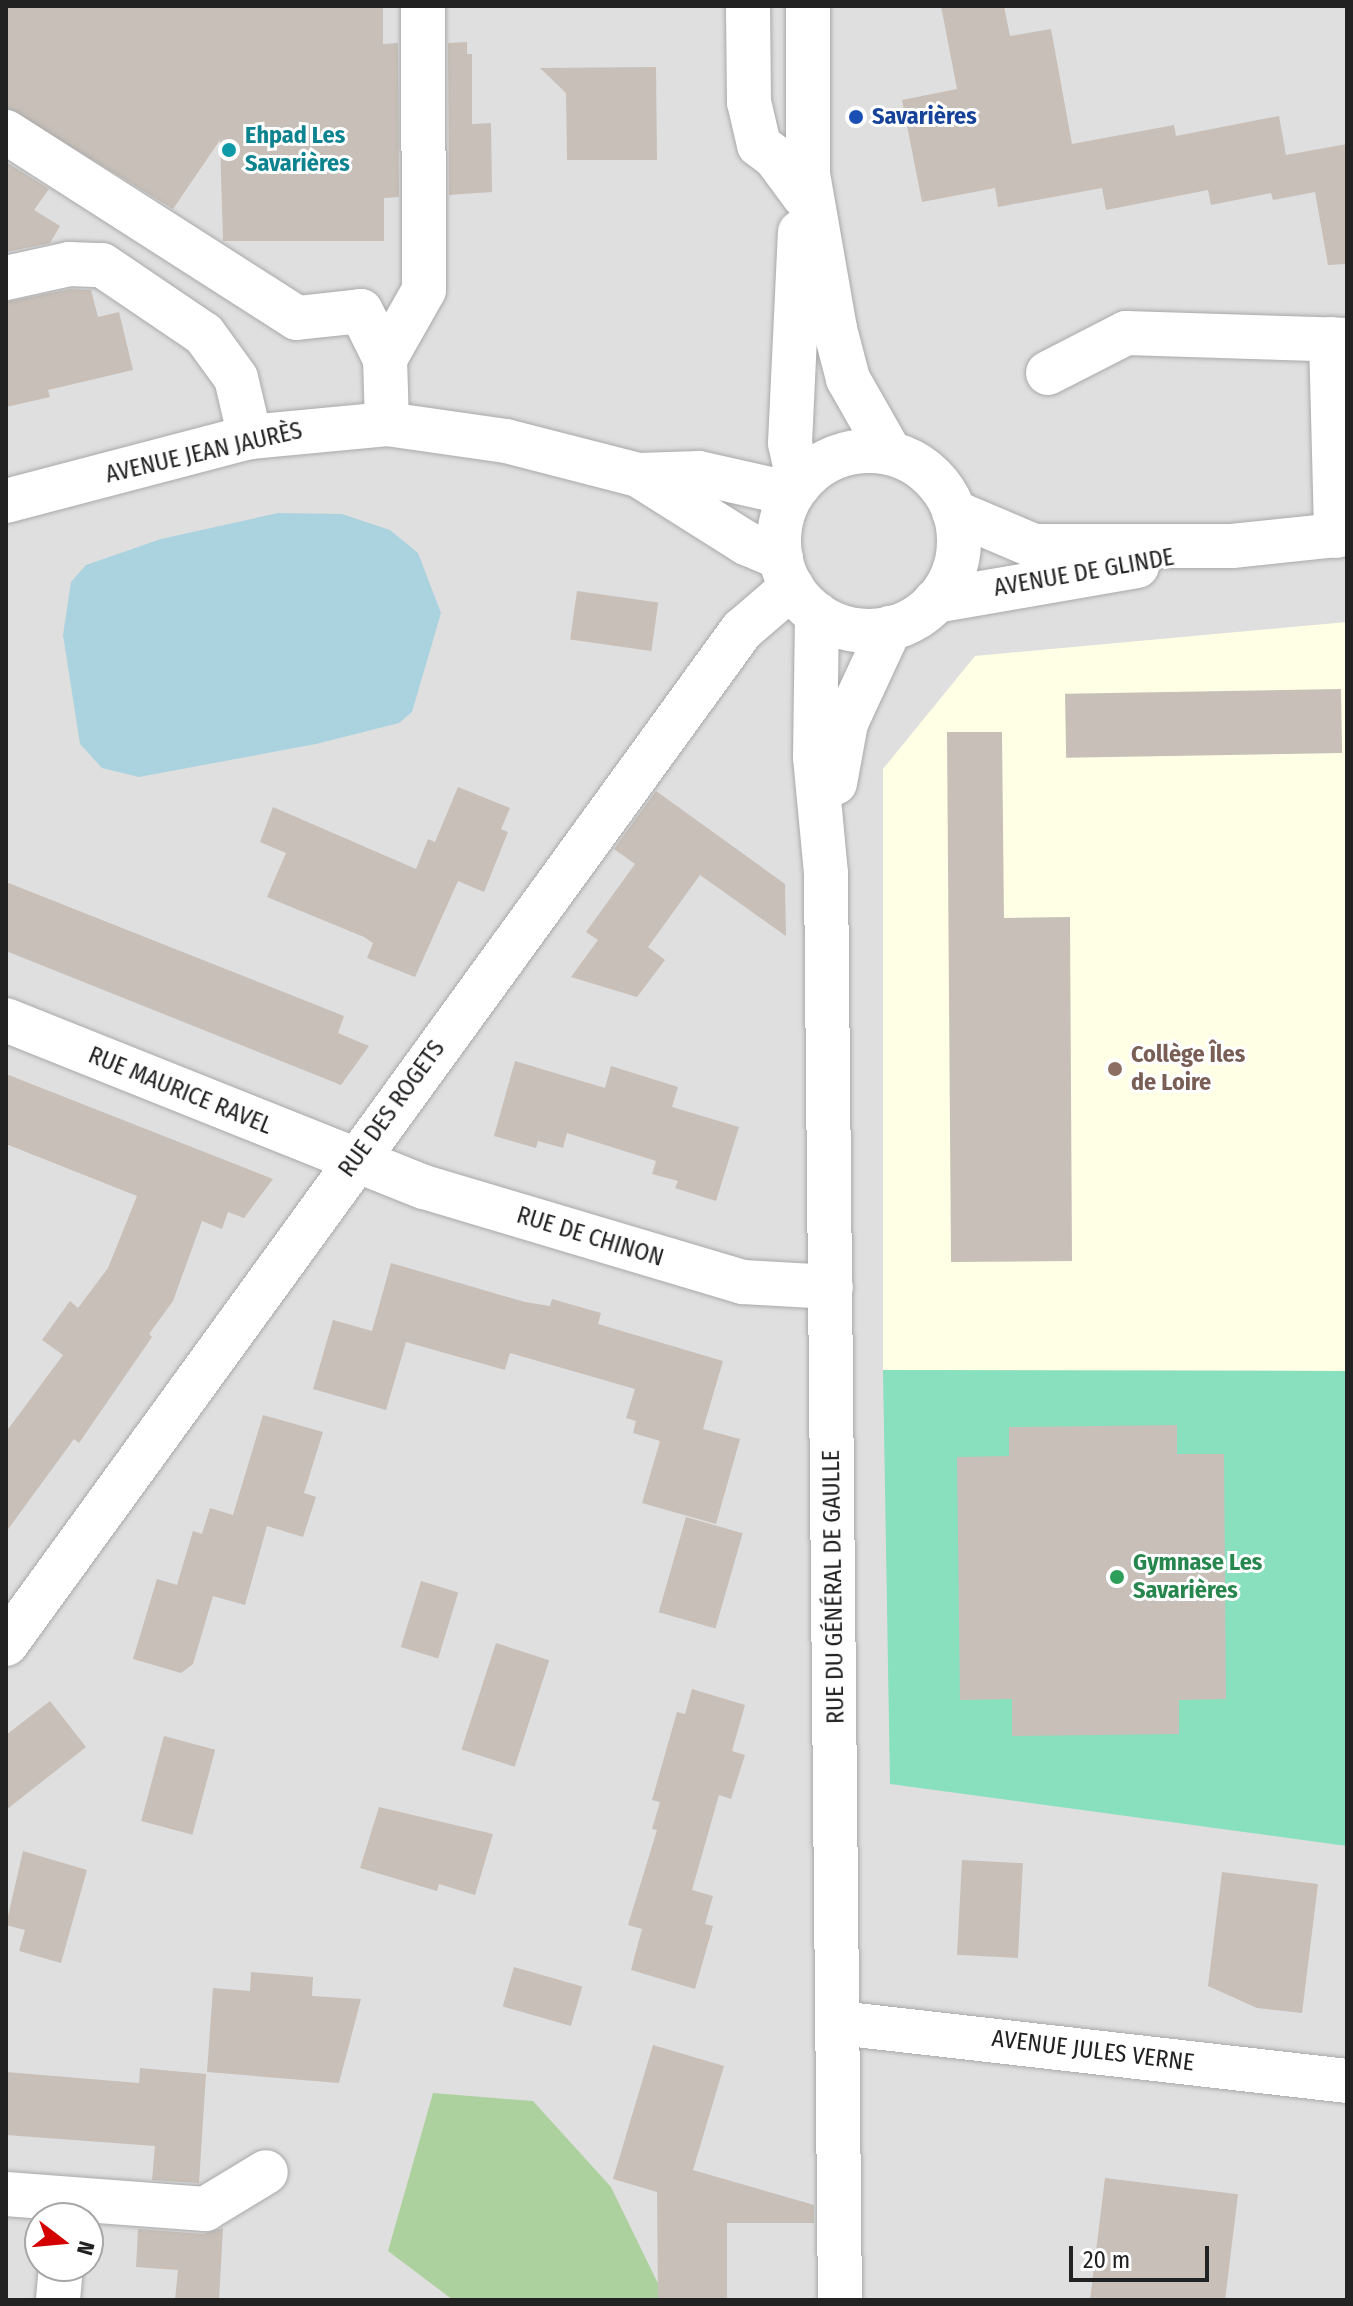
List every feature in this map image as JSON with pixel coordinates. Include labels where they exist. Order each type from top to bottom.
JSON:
[{"type":"street","points":[[385,359],[424,290],[423,6]]},
{"type":"street","points":[[748,6],[749,102],[759,145],[806,185],[845,370],[890,453]]},
{"type":"street","points":[[796,490],[790,443],[806,185],[808,6]]},
{"type":"street","points":[[6,132],[297,318],[361,311],[385,359],[387,424]]},
{"type":"street","points":[[6,278],[69,264],[102,265],[204,334],[236,378],[250,437]]},
{"type":"street","points":[[1048,373],[1126,333],[1339,340],[1342,535]]},
{"type":"street","name":"AVENUE JEAN JAURÈS","points":[[6,501],[250,437],[387,424],[506,441],[638,475],[699,473],[796,490]]},
{"type":"street","points":[[890,453],[934,477],[954,512],[958,556],[950,581],[935,601],[890,628],[847,628],[797,586],[782,520],[796,490],[838,456],[890,453]]},
{"type":"street","name":"AVENUE JEAN JAURÈS","points":[[638,475],[746,543],[797,586]]},
{"type":"street","name":"AVENUE DE GLINDE","points":[[954,512],[1034,546],[1232,546]]},
{"type":"street","name":"AVENUE DE GLINDE","points":[[935,601],[1232,546],[1342,535]]},
{"type":"street","name":"RUE DU GÉNÉRAL DE GAULLE","points":[[797,586],[826,873],[840,2300]]},
{"type":"street","name":"RUE DES ROGETS","points":[[6,1644],[742,630],[797,586]]},
{"type":"street","name":"RUE DU GÉNÉRAL DE GAULLE","points":[[826,873],[846,723],[890,628]]},
{"type":"street","name":"RUE MAURICE RAVEL","points":[[6,1020],[354,1162]]},
{"type":"street","name":"RUE DE CHINON","points":[[354,1162],[743,1282],[831,1287]]},
{"type":"street","name":"AVENUE JULES VERNE","points":[[839,2023],[1347,2081]]},
{"type":"street","points":[[104,2209],[205,2209],[266,2172]]},
{"type":"street","points":[[6,2194],[38,2202]]},
{"type":"shaded area","points":[[6,6],[1347,6],[1347,2300],[6,2300]]},
{"type":"shaded area","name":"Collège Îles de Loire","points":[[1347,622],[1347,1371],[883,1370],[883,769],[975,656]]},
{"type":"green space","name":"Gymnase Les Savarières","points":[[883,1370],[1347,1371],[1347,1846],[890,1784]]},
{"type":"green space","points":[[433,2093],[533,2101],[611,2187],[666,2300],[453,2300],[388,2251]]},
{"type":"water","points":[[278,513],[342,514],[390,530],[418,553],[441,613],[412,712],[399,723],[316,744],[139,777],[102,768],[80,744],[63,635],[71,582],[86,565],[161,539]]},
{"type":"building","name":"Ehpad Les Savarières","points":[[6,6],[383,6],[383,44],[398,43],[399,197],[384,198],[384,241],[223,241],[220,140],[173,209],[6,107]]},
{"type":"building","points":[[941,6],[1004,6],[1010,36],[1051,29],[1072,144],[1174,125],[1176,136],[1279,116],[1286,155],[1347,144],[1347,264],[1328,265],[1315,192],[1273,200],[1271,193],[1211,205],[1208,190],[1106,210],[1102,188],[998,207],[995,188],[922,202],[902,100],[957,89]]},
{"type":"building","points":[[467,42],[467,54],[472,54],[472,124],[491,123],[492,192],[449,195],[448,43]]},
{"type":"building","points":[[656,67],[657,160],[567,160],[566,93],[540,68]]},
{"type":"building","points":[[6,162],[49,189],[34,210],[60,226],[50,243],[6,252]]},
{"type":"building","points":[[71,289],[91,290],[98,317],[119,312],[133,370],[48,390],[50,397],[6,407],[6,302]]},
{"type":"building","points":[[577,591],[658,602],[651,651],[570,640]]},
{"type":"building","points":[[1341,689],[1342,753],[1066,758],[1065,694]]},
{"type":"building","points":[[947,732],[1002,732],[1004,918],[1070,917],[1072,1261],[951,1262]]},
{"type":"building","points":[[458,787],[510,808],[501,829],[508,832],[484,892],[458,881],[415,977],[367,958],[373,943],[364,937],[267,897],[286,853],[260,842],[273,807],[416,869],[428,839],[435,842]]},
{"type":"building","points":[[656,791],[785,884],[786,936],[700,875],[648,947],[665,960],[637,997],[571,977],[598,940],[586,932],[635,864],[614,849]]},
{"type":"building","points":[[6,882],[344,1016],[338,1033],[369,1046],[341,1085],[6,951]]},
{"type":"building","points":[[515,1061],[605,1088],[611,1066],[678,1087],[672,1107],[739,1127],[716,1201],[675,1188],[678,1181],[652,1174],[656,1161],[567,1133],[563,1148],[538,1141],[536,1148],[494,1136]]},
{"type":"building","points":[[6,1074],[273,1179],[244,1218],[228,1212],[222,1229],[202,1221],[173,1301],[149,1334],[152,1337],[79,1443],[74,1439],[6,1532],[6,1432],[63,1355],[42,1340],[70,1301],[78,1308],[108,1268],[137,1196],[6,1144]]},
{"type":"building","points":[[391,1263],[525,1302],[550,1306],[552,1299],[601,1313],[598,1324],[723,1361],[703,1429],[740,1439],[716,1524],[642,1503],[660,1441],[633,1433],[636,1421],[626,1418],[635,1389],[510,1353],[505,1370],[406,1342],[386,1410],[313,1389],[333,1320],[372,1331]]},
{"type":"building","points":[[263,1415],[323,1432],[304,1493],[316,1497],[303,1537],[267,1526],[245,1605],[213,1596],[193,1664],[181,1673],[133,1659],[157,1579],[177,1585],[193,1531],[202,1534],[210,1508],[233,1515]]},
{"type":"building","points":[[1177,1425],[1177,1454],[1224,1454],[1226,1699],[1179,1700],[1179,1734],[1012,1736],[1012,1699],[960,1700],[957,1457],[1009,1456],[1009,1427]]},
{"type":"building","points":[[686,1517],[743,1533],[715,1628],[659,1612]]},
{"type":"building","points":[[421,1581],[458,1592],[438,1658],[401,1647]]},
{"type":"building","points":[[496,1643],[549,1660],[515,1767],[461,1750]]},
{"type":"building","points":[[692,1689],[745,1705],[732,1751],[745,1755],[731,1799],[719,1795],[692,1890],[713,1896],[705,1924],[713,1926],[695,1989],[631,1970],[642,1929],[628,1925],[657,1830],[652,1829],[660,1802],[652,1800],[677,1712],[685,1714]]},
{"type":"building","points":[[50,1701],[86,1747],[6,1810],[6,1735]]},
{"type":"building","points":[[164,1736],[215,1750],[192,1835],[141,1821]]},
{"type":"building","points":[[379,1807],[493,1834],[475,1895],[439,1884],[437,1891],[360,1868]]},
{"type":"building","points":[[23,1851],[87,1870],[61,1963],[19,1951],[25,1930],[6,1925]]},
{"type":"building","points":[[962,1860],[1023,1863],[1018,1958],[957,1955]]},
{"type":"building","points":[[1222,1872],[1318,1884],[1302,2013],[1257,2008],[1208,1986]]},
{"type":"building","points":[[514,1967],[582,1987],[571,2026],[503,2006]]},
{"type":"building","points":[[251,1972],[313,1977],[312,1996],[361,1999],[339,2083],[207,2072],[213,1988],[250,1991]]},
{"type":"building","points":[[653,2045],[724,2066],[693,2170],[814,2205],[814,2223],[727,2223],[727,2300],[658,2300],[657,2192],[613,2179]]},
{"type":"building","points":[[140,2068],[206,2074],[199,2183],[152,2180],[155,2146],[6,2135],[6,2072],[139,2083]]},
{"type":"building","points":[[1105,2178],[1238,2194],[1225,2300],[1090,2300]]},
{"type":"building","points":[[223,2228],[219,2300],[175,2300],[178,2270],[136,2267],[138,2229],[203,2234]]},
{"type":"place","name":"Savarières","points":[[856,117]]},
{"type":"place","name":"Ehpad Les Savarières","points":[[229,150]]},
{"type":"place","name":"Collège Îles de Loire","points":[[1115,1069]]},
{"type":"place","name":"Gymnase Les Savarières","points":[[1117,1577]]}]
